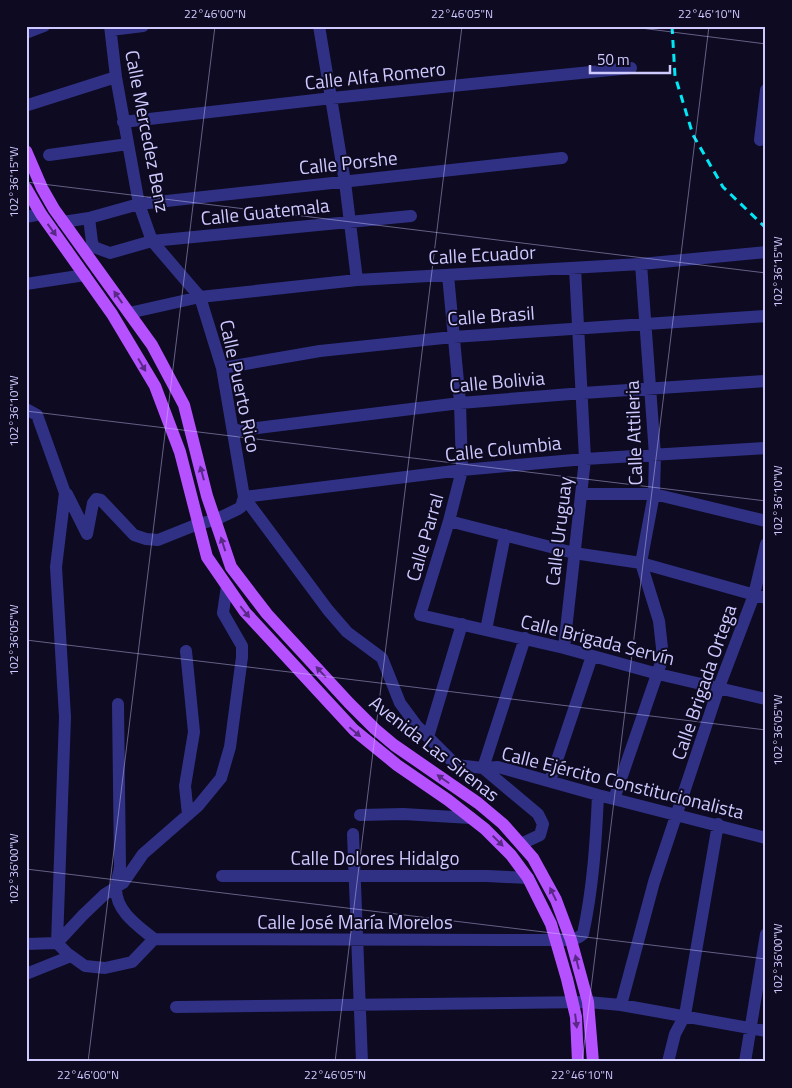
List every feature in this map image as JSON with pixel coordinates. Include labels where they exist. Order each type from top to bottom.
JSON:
[{"type":"main road","name":"Avenida Las Sirenas","points":[[26,151],[42,188],[63,222],[90,249],[129,313],[152,345],[184,405],[215,520],[231,567],[267,614],[375,729],[394,745],[478,803],[502,824],[533,858],[559,908],[571,940],[588,1002],[593,1062]]},
{"type":"main road","name":"Avenida Las Sirenas","points":[[26,188],[41,214],[112,314],[156,386],[180,452],[207,557],[245,612],[341,719],[397,765],[472,818],[506,850],[528,878],[541,901],[556,940],[573,1002],[578,1040],[578,1062]]},
{"type":"street","points":[[26,33],[44,26]]},
{"type":"street","points":[[110,28],[143,26]]},
{"type":"street","points":[[319,26],[351,221],[357,280]]},
{"type":"street","name":"Calle Mercedez Benz","points":[[110,28],[116,77],[139,204],[152,241]]},
{"type":"street","name":"Calle Alfa Romero","points":[[124,122],[332,98],[631,68]]},
{"type":"street","points":[[28,105],[116,77]]},
{"type":"street","points":[[760,140],[766,90]]},
{"type":"street","points":[[49,155],[128,144]]},
{"type":"street","name":"Calle Porshe","points":[[63,222],[89,218],[139,204],[562,158]]},
{"type":"street","points":[[26,217],[41,214]]},
{"type":"street","name":"Calle Guatemala","points":[[90,249],[110,253],[152,241],[411,216]]},
{"type":"street","points":[[89,218],[92,242],[90,249]]},
{"type":"street","name":"Calle Puerto Rico","points":[[152,241],[200,297],[222,368],[244,497]]},
{"type":"street","name":"Calle Ecuador","points":[[129,313],[200,297],[357,280],[641,264],[766,252]]},
{"type":"street","name":"Calle Attileria","points":[[614,799],[663,657],[659,622],[640,563],[654,494],[655,455],[641,264]]},
{"type":"street","name":"Calle Uruguay","points":[[564,648],[586,459],[575,268]]},
{"type":"street","points":[[26,284],[85,274]]},
{"type":"street","name":"Calle Parral","points":[[420,615],[449,521],[462,470],[460,403],[448,275]]},
{"type":"street","name":"Calle Brasil","points":[[222,368],[320,351],[453,337],[766,316]]},
{"type":"street","name":"Calle Bolivia","points":[[233,431],[460,403],[582,392],[766,382]]},
{"type":"street","points":[[26,409],[37,415],[65,493],[87,534],[93,503],[96,499],[101,500],[134,535],[158,540],[198,524],[215,520],[241,507],[244,497]]},
{"type":"street","name":"Calle Columbia","points":[[244,497],[462,470],[586,459],[766,448]]},
{"type":"street","points":[[57,943],[65,717],[56,567],[65,493]]},
{"type":"street","points":[[582,494],[654,494],[766,521]]},
{"type":"street","name":"Calle Ejército Constitucionalista","points":[[244,497],[334,617],[347,632],[382,658],[400,703],[417,726],[456,765],[482,768],[498,766],[598,795],[718,824],[766,838]]},
{"type":"street","points":[[449,521],[574,553],[640,563],[760,596]]},
{"type":"street","points":[[486,630],[505,535]]},
{"type":"street","name":"Calle Brigada Ortega","points":[[621,1005],[654,882],[719,687],[760,596],[766,544]]},
{"type":"street","points":[[57,943],[105,894],[123,883],[143,854],[198,806],[221,778],[230,747],[241,673],[242,646],[223,613],[227,586]]},
{"type":"street","name":"Calle Brigada Servín","points":[[420,615],[525,638],[658,674],[766,699]]},
{"type":"street","points":[[428,737],[462,624]]},
{"type":"street","points":[[521,844],[540,835],[542,824],[538,814],[482,768],[525,638]]},
{"type":"street","points":[[186,651],[194,732],[185,786],[188,814]]},
{"type":"street","points":[[550,781],[592,656]]},
{"type":"street","points":[[26,944],[57,943],[85,966],[104,968],[132,962],[154,940],[129,918],[118,901],[116,888],[120,867],[118,704]]},
{"type":"street","points":[[571,940],[583,934],[590,904],[595,862],[598,795]]},
{"type":"street","points":[[360,815],[403,814],[472,818]]},
{"type":"street","points":[[668,1062],[675,1034],[685,1015],[718,824]]},
{"type":"street","points":[[353,834],[362,1062]]},
{"type":"street","name":"Calle Dolores Hidalgo","points":[[222,876],[354,875],[528,878]]},
{"type":"street","points":[[745,1062],[766,934]]},
{"type":"street","name":"Calle José María Morelos","points":[[154,940],[571,940]]},
{"type":"street","points":[[26,974],[71,956]]},
{"type":"street","points":[[176,1007],[588,1002],[685,1015],[766,1031]]},
{"type":"railway","points":[[672,26],[675,76],[693,135],[723,187],[766,228]]}]
